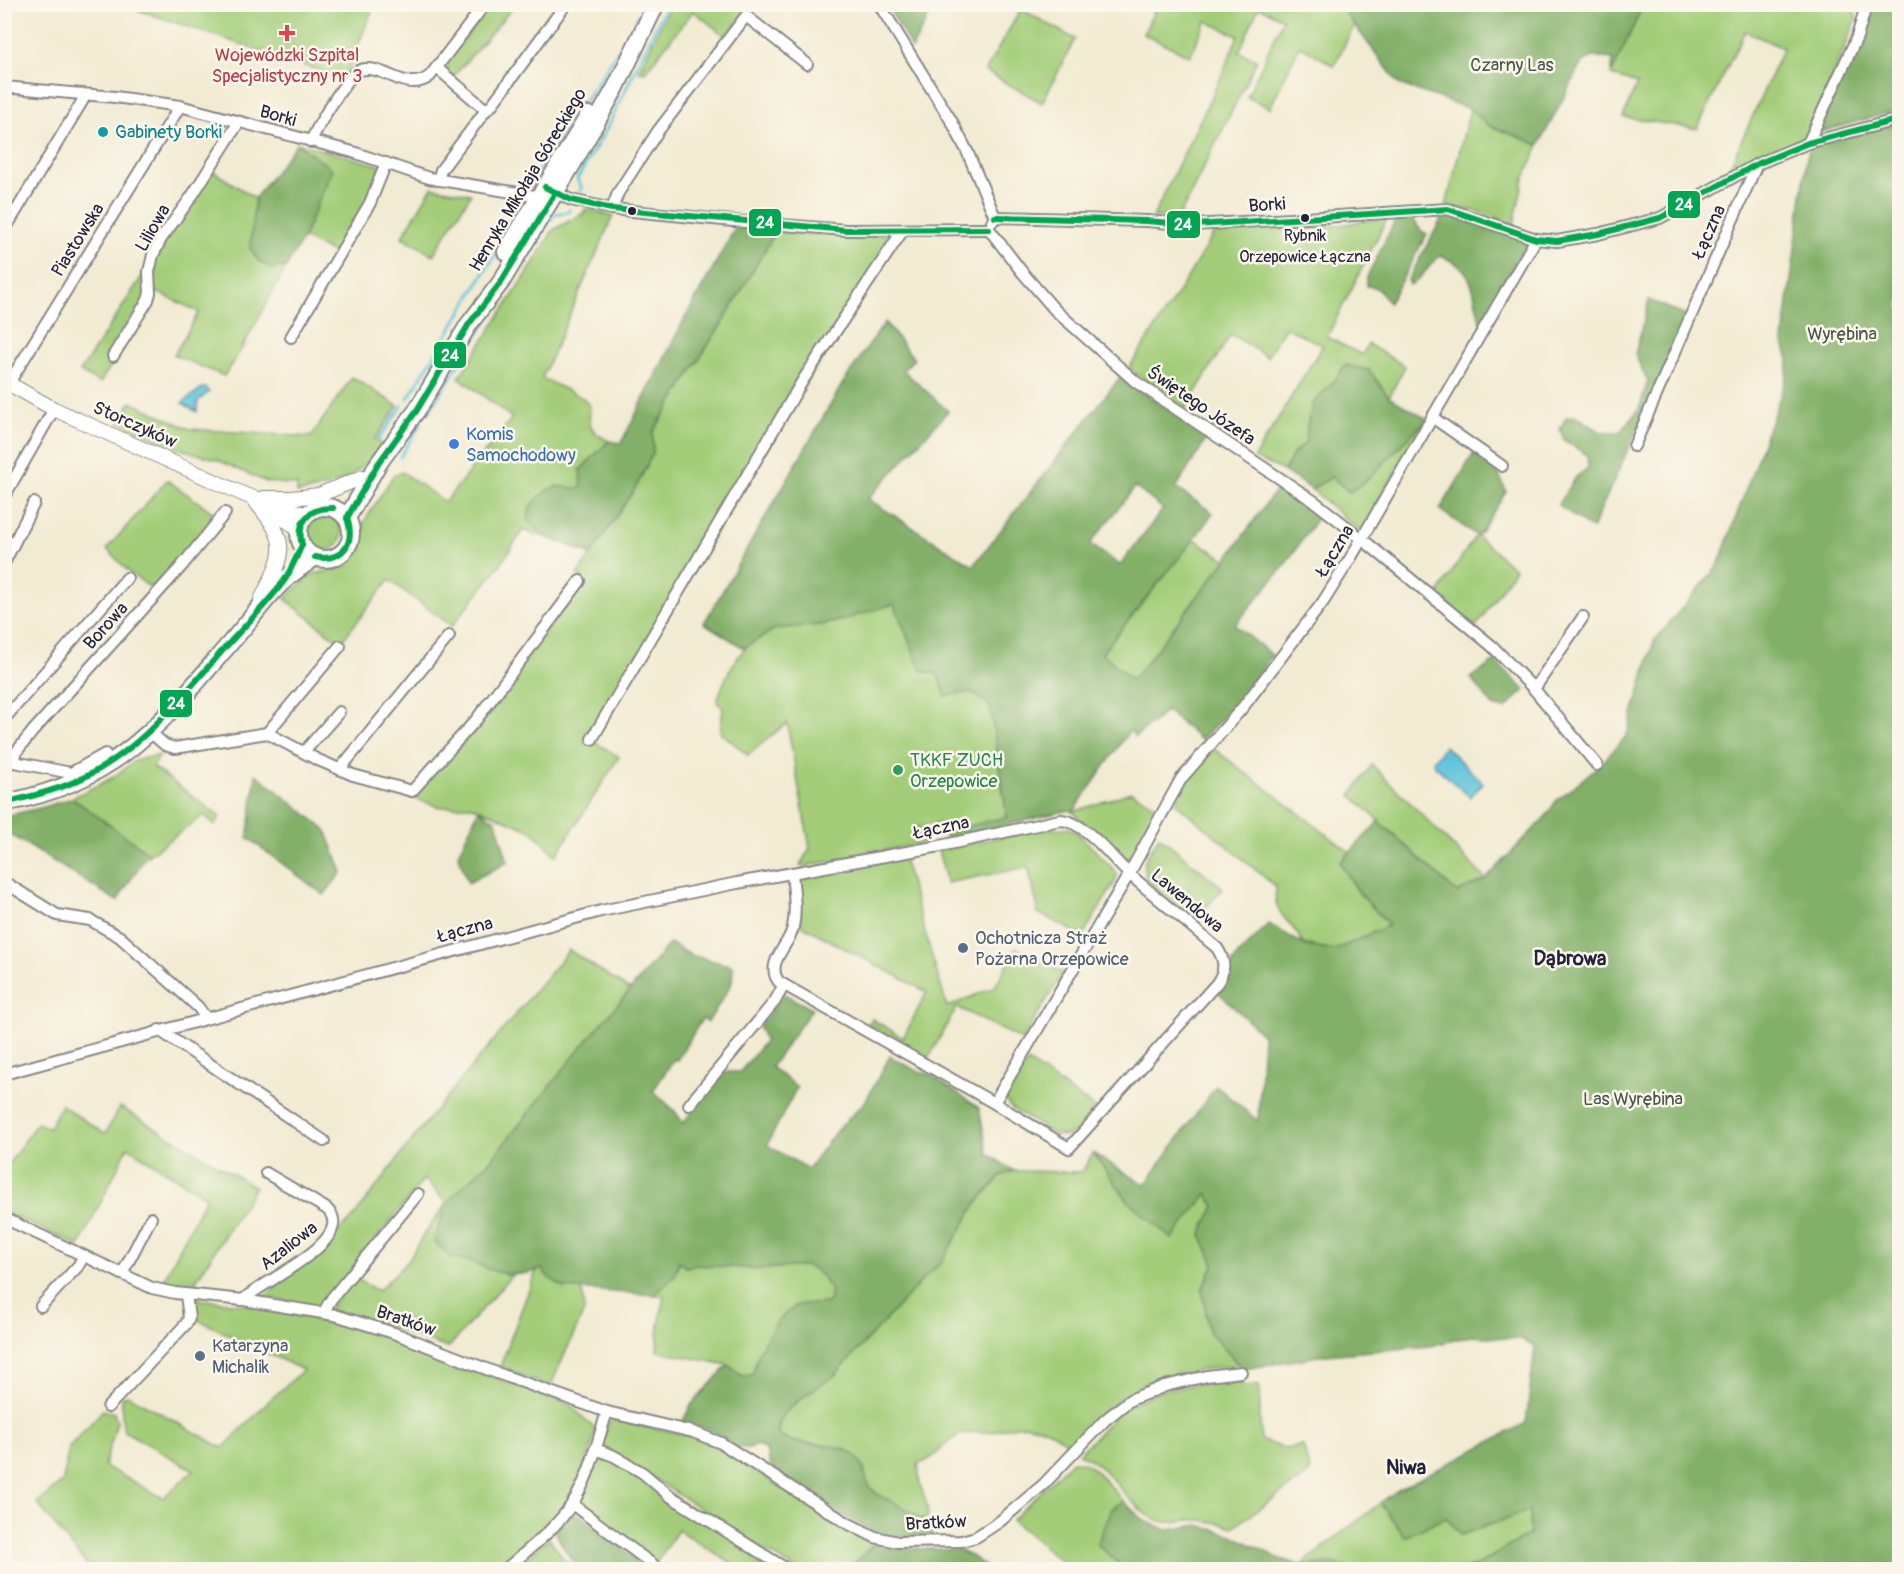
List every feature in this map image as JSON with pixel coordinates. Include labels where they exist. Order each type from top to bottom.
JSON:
[{"type":"main road","name":"Henryka Mikołaja Góreckiego","points":[[347,518],[378,464],[417,410],[469,324],[495,271],[547,196],[588,116],[627,61],[656,4]]},
{"type":"main road","name":"Henryka Mikołaja Góreckiego","points":[[333,508],[378,464]]},
{"type":"main road","points":[[285,579],[303,530],[320,507],[333,508],[341,512],[347,518],[351,534],[347,548],[335,557],[325,559],[315,557],[306,551],[303,530]]},
{"type":"main road","points":[[4,803],[48,793],[86,778],[119,758],[150,732],[285,579],[315,557]]},
{"type":"street","points":[[311,142],[315,130],[357,71],[372,70],[417,83],[427,79],[485,4]]},
{"type":"street","points":[[438,180],[441,170],[566,4]]},
{"type":"street","points":[[879,4],[967,151],[995,217],[989,229]]},
{"type":"street","points":[[1808,143],[1857,37],[1864,13],[1861,4]]},
{"type":"street","points":[[612,209],[618,193],[658,131],[746,16],[807,64]]},
{"type":"street","points":[[437,68],[486,110]]},
{"type":"street","name":"Borki","points":[[4,87],[180,106],[386,163],[438,180],[547,196],[612,209],[846,230],[989,229]]},
{"type":"street","points":[[4,231],[86,95]]},
{"type":"street","name":"Piastowska","points":[[6,385],[180,106]]},
{"type":"street","name":"Łączna","points":[[4,1074],[601,911],[1065,820],[1081,827],[1129,874],[1181,779],[1243,707],[1323,602],[1536,239],[1557,241],[1598,234],[1660,218],[1757,164],[1808,143],[1899,119]]},
{"type":"street","name":"Liliowa","points":[[113,356],[148,300],[150,263],[157,247],[239,122]]},
{"type":"street","points":[[291,338],[370,203],[386,163]]},
{"type":"street","name":"Łączna","points":[[1634,446],[1757,164]]},
{"type":"street","name":"Borki","points":[[995,217],[1147,221],[1194,225],[1448,209],[1536,239]]},
{"type":"street","name":"Świętego Józefa","points":[[989,229],[1055,310],[1136,382],[1302,493],[1362,538],[1492,646],[1534,689],[1598,765]]},
{"type":"street","points":[[592,739],[803,380],[903,230]]},
{"type":"street","name":"Storczyków","points":[[6,385],[252,498],[303,530]]},
{"type":"street","points":[[4,496],[54,409]]},
{"type":"street","points":[[1432,417],[1502,466]]},
{"type":"street","points":[[252,498],[319,495],[363,477]]},
{"type":"street","points":[[252,498],[272,522],[280,550],[277,569],[254,615]]},
{"type":"street","points":[[4,563],[34,503]]},
{"type":"street","name":"Borowa","points":[[105,754],[71,773],[9,761],[33,731],[180,568],[225,513]]},
{"type":"street","name":"Borowa","points":[[4,719],[128,578]]},
{"type":"street","points":[[150,732],[165,745],[174,748],[267,733],[353,775],[412,791],[476,720],[580,581]]},
{"type":"street","points":[[1534,689],[1583,618]]},
{"type":"street","points":[[339,769],[449,636]]},
{"type":"street","points":[[267,733],[340,646]]},
{"type":"street","points":[[304,752],[339,712]]},
{"type":"street","points":[[689,1105],[775,1001],[784,985],[776,978],[774,966],[790,937],[794,923],[792,874]]},
{"type":"street","name":"Lawendowa","points":[[784,985],[994,1103],[1069,1148],[1220,978],[1224,964],[1216,948],[1129,874],[994,1103]]},
{"type":"street","points":[[4,882],[57,915],[90,920],[120,937],[198,1006],[206,1018]]},
{"type":"street","points":[[159,1030],[324,1141]]},
{"type":"street","name":"Azaliowa","points":[[243,1300],[249,1294],[273,1281],[319,1246],[332,1234],[335,1224],[334,1217],[327,1209],[266,1173]]},
{"type":"street","points":[[323,1313],[332,1298],[418,1194]]},
{"type":"street","name":"Bratków","points":[[4,1218],[153,1288],[323,1313],[394,1333],[607,1412],[693,1432],[721,1443],[847,1523],[875,1537],[889,1541],[922,1543],[976,1537],[1015,1510],[1044,1484],[1105,1420],[1130,1400],[1166,1386],[1207,1376],[1241,1372]]},
{"type":"street","points":[[122,1274],[151,1218]]},
{"type":"street","points":[[41,1306],[78,1266],[84,1256]]},
{"type":"street","points":[[108,1407],[186,1324],[189,1318],[186,1294]]},
{"type":"street","points":[[505,1569],[554,1526],[572,1504],[595,1449],[607,1412]]},
{"type":"street","points":[[595,1449],[614,1456],[643,1473],[670,1497],[788,1569]]},
{"type":"street","points":[[572,1504],[660,1569]]},
{"type":"green space","points":[[1158,4],[1339,5],[1355,24],[1334,66],[1300,45],[1270,108],[1247,97],[1283,19],[1259,7],[1239,52],[1257,60],[1179,217],[1153,217],[1222,75],[1238,36],[1206,21],[1190,56],[1143,34]]},
{"type":"green space","name":"Wojewódzki Szpital Specjalistyczny nr 3","points":[[123,5],[374,5],[345,79]]},
{"type":"green space","points":[[490,5],[515,5],[453,77],[447,70],[447,61]]},
{"type":"green space","points":[[670,5],[751,5],[725,36],[693,11],[645,72],[639,71]]},
{"type":"green space","points":[[887,5],[934,5],[912,49]]},
{"type":"green space","name":"Czarny Las","points":[[1339,5],[1643,5],[1611,75],[1613,59],[1593,57],[1582,62],[1539,145],[1488,125],[1470,109],[1399,84]]},
{"type":"green space","points":[[1643,5],[1848,5],[1853,8],[1857,18],[1807,137],[1728,171],[1783,48],[1745,31],[1697,129],[1623,117],[1637,84],[1611,75]]},
{"type":"green space","points":[[1878,5],[1899,5],[1899,110],[1813,134]]},
{"type":"green space","points":[[1021,9],[1075,39],[1042,103],[985,71]]},
{"type":"green space","points":[[1470,109],[1488,125],[1539,145],[1523,182],[1514,224],[1480,212],[1446,206]]},
{"type":"green space","name":"Las Wyrębina","points":[[1899,123],[1899,1569],[1465,1569],[1476,1566],[1530,1534],[1529,1511],[1461,1535],[1446,1517],[1405,1537],[1380,1503],[1398,1490],[1526,1423],[1535,1346],[1521,1339],[1470,1336],[1430,1346],[1325,1355],[1245,1369],[1209,1331],[1202,1289],[1214,1264],[1201,1234],[1215,1206],[1207,1194],[1172,1239],[1129,1202],[1093,1153],[1145,1185],[1216,1086],[1258,1121],[1263,1035],[1216,990],[1238,955],[1269,924],[1306,946],[1335,950],[1389,925],[1360,894],[1340,863],[1379,821],[1457,893],[1486,879],[1547,815],[1556,801],[1601,764],[1627,735],[1654,641],[1718,566],[1785,383],[1789,359],[1783,341],[1810,147]]},
{"type":"green space","points":[[297,143],[382,166],[368,199],[336,254],[303,238],[332,170]]},
{"type":"green space","points":[[297,143],[332,170],[303,238],[287,266],[273,269],[258,261],[250,248],[255,198]]},
{"type":"green space","points":[[211,170],[255,198],[250,248],[273,269],[287,266],[224,376],[174,355],[199,312],[157,292],[100,383],[80,372]]},
{"type":"green space","points":[[432,187],[471,194],[433,255],[402,237]]},
{"type":"green space","points":[[585,209],[613,216],[542,378],[583,398],[590,406],[589,419],[592,428],[598,435],[609,441],[580,470],[583,487],[576,489],[556,486],[537,530],[562,543],[523,530],[498,568],[452,626],[389,580],[342,641],[332,636],[285,599],[310,575],[347,566],[362,543],[362,525],[393,476],[402,472],[445,502],[512,418],[459,377],[553,230],[584,213]]},
{"type":"green space","points":[[1449,215],[1528,241],[1481,323],[1468,277],[1464,270],[1454,262],[1441,255],[1415,282],[1410,285],[1408,280],[1442,218]]},
{"type":"green space","points":[[1411,216],[1421,231],[1427,234],[1389,303],[1377,288],[1367,286],[1367,277],[1396,219]]},
{"type":"green space","points":[[1388,217],[1327,337],[1362,355],[1368,344],[1405,366],[1389,397],[1345,365],[1336,379],[1313,403],[1307,426],[1306,442],[1294,453],[1284,471],[1254,458],[1323,345],[1285,327],[1267,357],[1231,334],[1184,411],[1129,368],[1214,233],[1340,225]]},
{"type":"green space","points":[[737,225],[776,231],[724,320],[653,432],[653,453],[636,487],[591,555],[546,536],[528,521],[530,507],[550,489],[582,487],[580,470],[609,441],[621,443],[686,316]]},
{"type":"green space","points":[[776,231],[846,236],[850,232],[896,235],[590,739],[619,757],[556,856],[532,831],[473,806],[440,807],[409,797],[489,716],[501,692],[583,578],[577,575],[636,487],[653,453],[653,432],[724,320]]},
{"type":"green space","points":[[1649,300],[1688,317],[1592,529],[1558,505],[1576,477],[1588,468],[1587,455],[1564,440],[1560,429],[1566,417],[1576,416],[1601,432],[1621,432],[1639,409],[1648,381],[1635,355]]},
{"type":"green space","points":[[885,322],[914,359],[903,370],[948,411],[868,499],[973,566],[1121,376],[1209,435],[1176,488],[1213,513],[1102,653],[1131,679],[1139,672],[1226,560],[1280,484],[1320,514],[1285,565],[1235,625],[1272,655],[1239,701],[1201,740],[1167,711],[1135,737],[1130,730],[1073,812],[1070,810],[946,839],[943,832],[1007,817],[990,706],[971,692],[946,696],[937,674],[921,670],[894,604],[825,624],[775,629],[744,648],[704,623],[843,383]],"holes":[[[1135,487],[1163,509],[1120,565],[1090,544]]]},
{"type":"green space","points":[[1345,365],[1369,370],[1389,397],[1427,419],[1365,482],[1349,492],[1332,477],[1311,489],[1284,471],[1294,453],[1306,442],[1307,426],[1313,403],[1336,379]]},
{"type":"green space","points":[[352,377],[398,406],[375,439],[383,445],[364,465],[346,478],[325,487],[297,493],[297,485],[266,482],[218,460],[174,447],[119,422],[131,402],[190,429],[311,437]]},
{"type":"green space","points":[[1427,419],[1361,532],[1311,489],[1332,477],[1349,492],[1365,482]]},
{"type":"green space","points":[[1474,453],[1496,467],[1506,492],[1481,532],[1476,535],[1440,510]]},
{"type":"green space","points":[[167,480],[218,516],[155,591],[129,572],[107,549]]},
{"type":"green space","points":[[325,516],[337,521],[342,533],[337,545],[325,550],[313,545],[308,533],[313,521]]},
{"type":"green space","points":[[1476,535],[1515,569],[1476,627],[1437,595]]},
{"type":"green space","points":[[1194,539],[1226,560],[1139,672],[1131,679],[1102,653]]},
{"type":"green space","points":[[894,603],[921,670],[937,674],[946,696],[973,691],[990,706],[1007,817],[943,832],[939,824],[919,827],[923,843],[806,866],[800,865],[810,848],[787,723],[748,755],[720,732],[723,708],[717,702],[725,680],[738,657],[755,639],[765,633],[782,628],[827,624]]},
{"type":"green space","points":[[1495,661],[1525,690],[1505,709],[1493,706],[1471,678]]},
{"type":"green space","points":[[1214,749],[1350,852],[1340,863],[1360,894],[1390,925],[1336,950],[1303,944],[1279,911],[1275,896],[1276,887],[1176,803],[1192,774]]},
{"type":"green space","points":[[160,755],[153,767],[220,817],[215,825],[204,815],[150,854],[72,798],[112,778],[136,760]]},
{"type":"green space","points":[[1372,765],[1486,879],[1457,893],[1351,795]]},
{"type":"green space","points":[[256,774],[326,830],[342,872],[324,895],[248,838]]},
{"type":"green space","points":[[1131,792],[1159,807],[1134,856],[1125,860],[1119,858],[1073,812]]},
{"type":"green space","points":[[72,798],[150,854],[144,859],[117,901],[5,831],[5,816]]},
{"type":"green space","points":[[479,809],[496,821],[508,862],[468,883],[458,854]]},
{"type":"green space","points":[[1068,828],[1078,833],[1117,873],[1116,880],[1083,936],[1036,912],[1038,908],[1028,867],[947,883],[938,850],[1041,829]]},
{"type":"green space","points":[[1159,836],[1223,888],[1195,920],[1156,889],[1145,873],[1146,858]]},
{"type":"green space","points":[[903,858],[947,1007],[995,987],[1016,948],[1063,973],[1022,1040],[957,1007],[928,1059],[868,1024],[872,1019],[903,1038],[927,992],[801,925],[795,876]]},
{"type":"green space","points":[[670,943],[690,955],[733,966],[732,983],[708,1022],[702,1019],[677,1060],[674,1059],[653,1091],[674,1110],[683,1123],[724,1072],[740,1072],[765,1041],[759,1027],[784,994],[812,1009],[771,1067],[797,1087],[767,1145],[808,1169],[836,1131],[865,1102],[890,1056],[917,1071],[929,1074],[979,1108],[988,1154],[1014,1171],[1002,1175],[978,1201],[941,1263],[926,1276],[835,1375],[790,1407],[779,1424],[778,1434],[785,1439],[844,1449],[853,1454],[861,1464],[866,1480],[873,1490],[919,1517],[926,1523],[932,1536],[900,1537],[873,1531],[848,1518],[771,1468],[766,1450],[757,1445],[750,1448],[738,1448],[711,1430],[682,1423],[691,1405],[728,1365],[742,1376],[752,1375],[765,1340],[774,1326],[791,1309],[800,1305],[829,1302],[831,1291],[814,1269],[805,1266],[761,1269],[697,1265],[686,1267],[679,1261],[674,1277],[654,1295],[565,1288],[549,1278],[542,1269],[529,1273],[504,1274],[467,1260],[451,1258],[434,1241],[447,1202],[491,1160],[579,1050]]},
{"type":"green space","points":[[569,950],[630,990],[491,1160],[447,1203],[424,1179],[321,1308],[264,1297],[352,1219],[422,1127]]},
{"type":"green space","points":[[1028,1062],[1095,1108],[1069,1136],[1055,1135],[1012,1109],[1006,1101],[1006,1093]]},
{"type":"green space","points":[[61,1105],[105,1134],[120,1107],[255,1187],[194,1284],[210,1291],[170,1289],[154,1282],[162,1283],[206,1197],[128,1147],[79,1246],[5,1212],[5,1169],[37,1123],[49,1128]]},
{"type":"green space","points":[[1093,1153],[1129,1202],[1207,1194],[1215,1206],[1201,1234],[1214,1264],[1202,1289],[1209,1331],[1238,1364],[1174,1375],[1138,1387],[1111,1407],[1071,1446],[1050,1431],[1029,1425],[994,1432],[960,1435],[925,1462],[918,1464],[920,1484],[928,1511],[928,1517],[921,1519],[877,1494],[867,1485],[864,1469],[829,1445],[789,1441],[778,1434],[780,1421],[786,1412],[805,1395],[835,1375],[926,1276],[941,1263],[970,1211],[1002,1175],[1014,1171],[1082,1172]]},
{"type":"green space","points":[[447,1203],[460,1258],[512,1275],[448,1348],[368,1320],[328,1310],[353,1277],[378,1291],[408,1261]]},
{"type":"green space","points":[[679,1261],[686,1267],[697,1265],[761,1269],[805,1266],[814,1269],[823,1278],[831,1291],[829,1302],[819,1305],[804,1304],[783,1317],[759,1352],[752,1375],[742,1376],[728,1365],[657,1351],[664,1296],[654,1295],[674,1277]]},
{"type":"green space","points":[[543,1269],[565,1288],[582,1289],[584,1311],[550,1387],[500,1367],[536,1271]]},
{"type":"green space","points":[[190,1298],[249,1305],[366,1329],[423,1352],[569,1404],[596,1430],[589,1455],[563,1508],[499,1569],[90,1569],[37,1503],[63,1481],[69,1447],[103,1410],[114,1413],[117,1422],[104,1466],[163,1498],[194,1470],[124,1431],[122,1397],[128,1395],[223,1448],[303,1370],[198,1320]]},
{"type":"green space","points":[[1243,1375],[1241,1385],[1259,1386],[1261,1440],[1286,1449],[1303,1445],[1310,1473],[1233,1527],[1201,1520],[1168,1522],[1155,1519],[1130,1500],[1099,1466],[1079,1454],[1124,1407],[1160,1391]]},
{"type":"green space","points":[[613,1420],[713,1440],[722,1449],[852,1534],[874,1544],[848,1569],[795,1569],[601,1445],[608,1424]]},
{"type":"green space","points":[[598,1454],[642,1476],[783,1569],[741,1569],[678,1530],[656,1563],[582,1506],[581,1497]]},
{"type":"green space","points":[[1072,1461],[1094,1469],[1123,1501],[1112,1509],[1097,1544],[1125,1569],[1066,1569],[1068,1567],[1012,1520]]},
{"type":"green space","points":[[1123,1501],[1145,1521],[1167,1530],[1198,1525],[1232,1535],[1280,1559],[1300,1565],[1336,1564],[1361,1569],[1125,1569],[1097,1544],[1112,1509]]},
{"type":"green space","points":[[1380,1503],[1405,1536],[1446,1517],[1461,1535],[1529,1510],[1530,1534],[1476,1566],[1465,1569],[1361,1570],[1336,1564],[1301,1565]]},
{"type":"green space","points":[[580,1514],[648,1569],[584,1569],[579,1566],[567,1553],[555,1531],[570,1515]]},
{"type":"green space","points":[[549,1538],[564,1559],[577,1569],[514,1570]]},
{"type":"green space","points":[[874,1544],[885,1547],[958,1550],[989,1569],[848,1569]]},
{"type":"water","points":[[202,388],[206,388],[209,392],[198,401],[197,412],[182,403]]},
{"type":"water","points":[[1445,746],[1483,783],[1470,797],[1435,766],[1433,761]]},
{"type":"waterway","points":[[632,29],[644,4]]},
{"type":"waterway","points":[[580,191],[582,188],[577,179],[607,128],[667,4]]},
{"type":"waterway","points":[[531,183],[627,37]]},
{"type":"waterway","points":[[408,398],[498,249],[511,223],[517,204]]},
{"type":"waterway","points":[[428,413],[554,214],[569,210]]},
{"type":"waterway","points":[[378,440],[402,406]]},
{"type":"waterway","points":[[400,457],[421,423]]},
{"type":"transit line","name":"24","points":[[995,217],[1147,221],[1194,225],[1448,209],[1536,239],[1557,241],[1598,234],[1660,218],[1757,164],[1808,143],[1900,119]]},
{"type":"transit line","name":"24","points":[[545,187],[571,200],[612,209],[846,230],[989,229]]},
{"type":"transit line","name":"24","points":[[347,518],[378,464],[417,410],[469,324],[501,282],[555,193]]},
{"type":"transit line","name":"24","points":[[302,545],[301,529],[306,517],[317,510],[333,508]]},
{"type":"transit line","name":"24","points":[[315,557],[333,557],[344,549],[350,536],[347,518]]},
{"type":"transit line","name":"24","points":[[4,803],[74,782],[97,771],[137,742],[173,707],[272,597],[286,578],[302,545]]},
{"type":"place","name":"Wojewódzki Szpital Specjalistyczny nr 3","points":[[287,33]]},
{"type":"place","name":"Gabinety Borki","points":[[103,132]]},
{"type":"place","name":"Rybnik Orzepowice Łączna","points":[[1305,218]]},
{"type":"place","name":"Komis Samochodowy","points":[[454,444]]},
{"type":"place","name":"TKKF ZUCH Orzepowice","points":[[898,770]]},
{"type":"place","name":"Ochotnicza Straż Pożarna Orzepowice","points":[[963,948]]},
{"type":"place","name":"Katarzyna Michalik","points":[[200,1356]]},
{"type":"district","name":"Dąbrowa","points":[[1570,958]]},
{"type":"district","name":"Niwa","points":[[1406,1467]]},
{"type":"park label","name":"Wyrębina","points":[[1842,334]]}]
